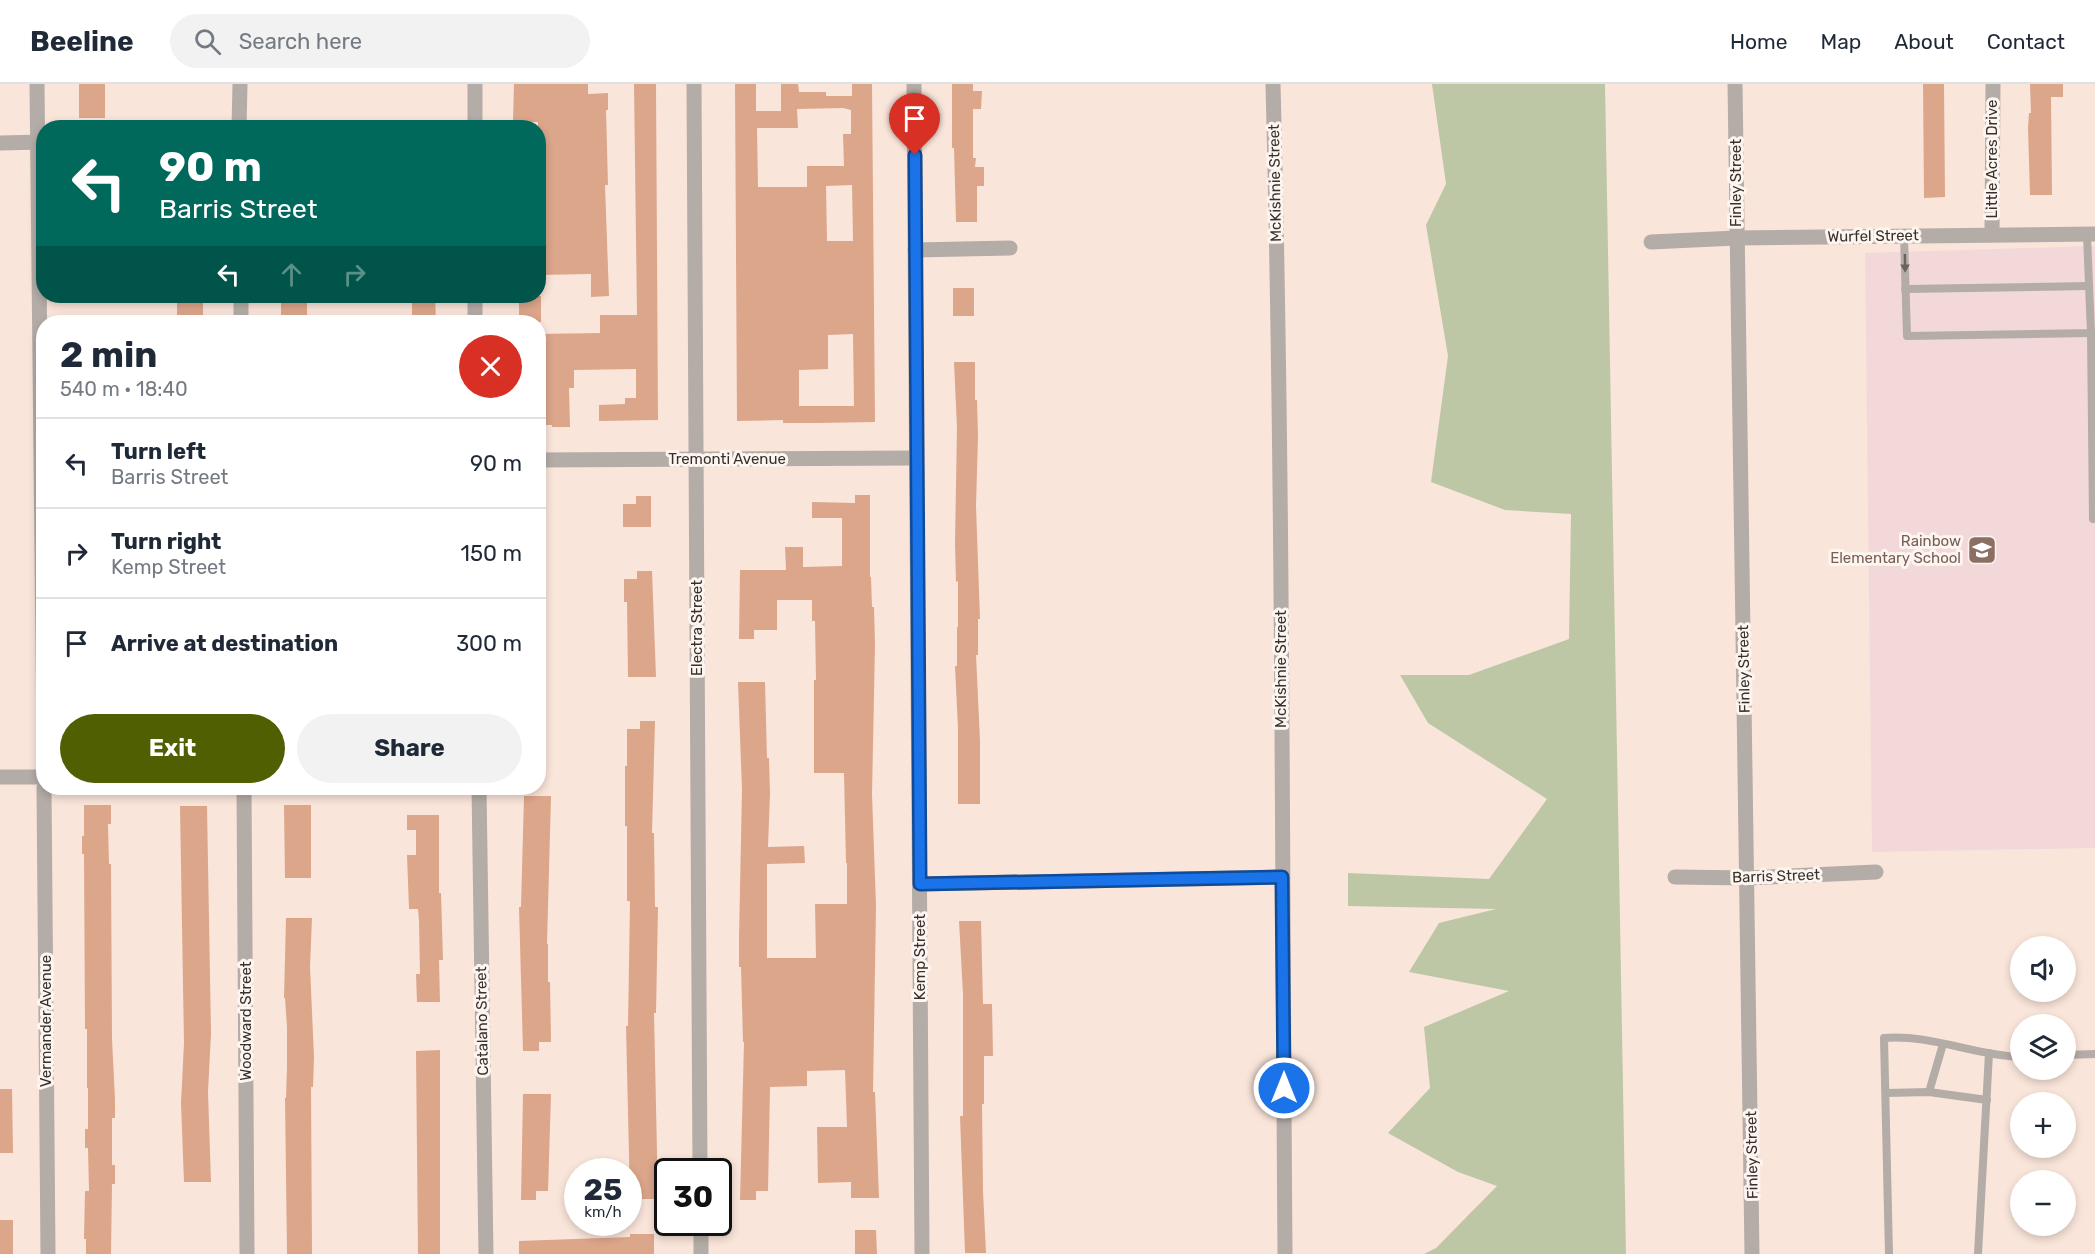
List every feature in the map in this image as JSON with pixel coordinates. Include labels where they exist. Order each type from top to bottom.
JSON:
[{"type":"street","points":[[37,84],[39,120]]},
{"type":"street","points":[[240,84],[240,120]]},
{"type":"street","points":[[475,84],[476,120]]},
{"type":"street","name":"Electra Street","points":[[694,84],[700,1158]]},
{"type":"street","name":"Kemp Street","points":[[914,84],[922,1254]]},
{"type":"street","name":"McKishnie Street","points":[[1273,84],[1277,278],[1285,1254]]},
{"type":"street","name":"Finley Street","points":[[1735,84],[1752,1254]]},
{"type":"street","name":"Little Acres Drive","points":[[1992,234],[1993,84]]},
{"type":"street","points":[[0,142],[36,142]]},
{"type":"street","name":"Wurfel Street","points":[[1651,242],[1736,238],[1992,234],[2091,235]]},
{"type":"street","points":[[915,250],[1010,248]]},
{"type":"street","name":"Tremonti Avenue","points":[[546,460],[916,458]]},
{"type":"street","points":[[0,777],[36,777]]},
{"type":"street","name":"Vermander Avenue","points":[[44,795],[48,1254]]},
{"type":"street","name":"Woodward Street","points":[[244,795],[247,1254]]},
{"type":"street","name":"Catalano Street","points":[[479,795],[486,1254]]},
{"type":"street","name":"Barris Street","points":[[1675,877],[1748,878],[1876,872]]},
{"type":"street","points":[[920,884],[1282,877]]},
{"type":"street","points":[[701,1236],[701,1254]]},
{"type":"lane","points":[[2091,235],[2088,286],[2091,333],[2093,519]]},
{"type":"lane","points":[[1904,236],[1907,336],[2091,333]]},
{"type":"lane","points":[[1905,289],[2088,286]]},
{"type":"lane","points":[[1889,1254],[1884,1038],[1906,1036],[2010,1056]]},
{"type":"lane","points":[[1929,1092],[1943,1044]]},
{"type":"lane","points":[[1978,1254],[1989,1053]]},
{"type":"lane","points":[[2076,1055],[2095,1054]]},
{"type":"lane","points":[[1886,1093],[1929,1092],[1987,1100]]},
{"type":"shaded area","name":"Rainbow Elementary School","points":[[2095,246],[2095,848],[1872,852],[1865,253]]},
{"type":"green space","points":[[1432,84],[1605,84],[1626,1254],[1424,1254],[1436,1248],[1497,1186],[1458,1172],[1388,1133],[1430,1088],[1424,1027],[1509,991],[1409,972],[1439,923],[1496,909],[1348,906],[1348,873],[1489,879],[1547,799],[1428,723],[1400,675],[1469,675],[1569,639],[1571,514],[1505,510],[1431,482],[1448,356],[1426,225],[1446,184]]},
{"type":"building","points":[[79,84],[105,84],[105,118],[79,118]]},
{"type":"building","points":[[514,84],[588,84],[588,94],[608,93],[608,110],[606,110],[608,185],[605,185],[609,296],[591,297],[591,274],[546,275],[546,120],[513,120]]},
{"type":"building","points":[[634,84],[656,84],[658,420],[599,421],[599,405],[625,404],[625,398],[636,398],[636,369],[574,370],[574,388],[569,388],[570,427],[546,425],[546,334],[600,333],[600,315],[637,315]]},
{"type":"building","points":[[735,84],[756,84],[756,111],[781,111],[781,84],[798,84],[799,92],[826,92],[826,96],[852,96],[852,84],[872,84],[875,422],[737,421]],"holes":[[[843,108],[851,110],[851,134],[843,134],[844,166],[807,166],[807,187],[758,187],[757,128],[798,128],[797,109]],[[852,185],[853,241],[827,241],[826,186]],[[853,334],[854,406],[799,406],[799,370],[828,369],[828,335]]]},
{"type":"building","points":[[952,84],[973,84],[973,91],[982,91],[981,109],[973,109],[973,158],[976,158],[975,167],[984,167],[984,186],[977,186],[977,222],[956,222],[954,148],[952,148]]},
{"type":"building","points":[[1923,84],[1944,84],[1945,197],[1924,198]]},
{"type":"building","points":[[2030,84],[2063,84],[2063,97],[2051,97],[2052,195],[2030,195],[2028,128],[2029,113],[2031,113]]},
{"type":"building","points":[[953,288],[974,288],[974,316],[953,316]]},
{"type":"building","points":[[177,303],[203,303],[203,315],[177,315]]},
{"type":"building","points":[[281,303],[307,303],[307,315],[281,315]]},
{"type":"building","points":[[412,303],[435,303],[436,315],[412,315]]},
{"type":"building","points":[[519,303],[541,303],[541,315],[519,315]]},
{"type":"building","points":[[954,362],[975,362],[978,436],[976,506],[980,619],[978,619],[978,655],[976,655],[980,804],[958,804],[955,666],[957,666],[958,627],[955,543],[957,428]]},
{"type":"building","points":[[855,495],[870,495],[870,577],[872,607],[874,607],[872,794],[876,906],[873,1092],[875,1092],[879,1198],[851,1198],[851,1182],[818,1183],[817,1127],[847,1127],[845,1070],[807,1071],[807,1086],[770,1087],[768,1191],[756,1191],[756,1200],[740,1200],[744,1042],[741,967],[739,967],[742,790],[738,682],[765,682],[770,794],[768,847],[804,846],[805,863],[767,864],[767,958],[816,958],[815,904],[847,904],[847,863],[844,773],[814,773],[814,680],[816,680],[815,621],[812,621],[812,600],[777,600],[777,630],[754,630],[754,639],[739,639],[740,570],[786,570],[785,547],[803,547],[803,567],[842,566],[842,518],[812,518],[812,502],[855,503]]},
{"type":"building","points":[[636,496],[651,496],[651,527],[623,527],[623,504],[636,504]]},
{"type":"building","points":[[637,571],[652,571],[656,677],[628,677],[627,602],[624,602],[624,579],[637,579]]},
{"type":"building","points":[[640,721],[655,721],[652,833],[654,833],[655,907],[658,907],[656,1013],[654,1013],[657,1158],[654,1158],[654,1199],[642,1199],[642,1158],[629,1158],[626,1026],[628,1026],[630,901],[627,901],[625,766],[627,766],[627,729],[640,729]]},
{"type":"building","points":[[524,796],[551,796],[547,944],[551,1042],[539,1042],[539,1051],[523,1051],[519,907],[521,907]]},
{"type":"building","points":[[84,805],[111,805],[111,824],[108,824],[109,864],[111,864],[112,1039],[115,1099],[115,1118],[112,1118],[112,1165],[115,1165],[115,1184],[112,1184],[111,1254],[86,1254],[86,1239],[84,1239],[85,1191],[89,1191],[88,1148],[85,1148],[85,1129],[88,1129],[88,1088],[87,1029],[85,1029],[84,854],[82,854]]},
{"type":"building","points":[[284,805],[311,805],[311,878],[285,878]]},
{"type":"building","points":[[180,806],[207,806],[211,1033],[208,1092],[211,1182],[184,1182],[181,1103],[184,1043]]},
{"type":"building","points":[[407,815],[439,815],[439,893],[441,893],[443,960],[439,960],[440,1002],[417,1002],[416,974],[420,974],[419,921],[418,909],[409,909],[407,855],[416,855],[416,830],[407,830]]},
{"type":"building","points":[[286,918],[312,918],[310,967],[314,1057],[313,1087],[311,1087],[312,1254],[287,1254],[285,1098],[287,1027],[284,998]]},
{"type":"building","points":[[959,921],[981,921],[983,1004],[992,1004],[993,1056],[984,1056],[984,1104],[982,1104],[986,1253],[965,1253],[960,1116],[963,1116],[963,994]]},
{"type":"building","points":[[440,1050],[440,1254],[418,1254],[416,1051]]},
{"type":"building","points":[[0,1089],[12,1089],[13,1153],[0,1153]]},
{"type":"building","points":[[523,1094],[551,1094],[548,1191],[536,1191],[536,1200],[521,1200]]},
{"type":"building","points":[[0,1220],[13,1220],[13,1254],[0,1254]]},
{"type":"building","points":[[855,1230],[876,1230],[877,1254],[855,1254]]},
{"type":"building","points":[[654,1234],[654,1254],[519,1254],[519,1241]]},
{"type":"place","name":"Rainbow Elementary School","points":[[1982,550]]},
{"type":"route","points":[[915,155],[920,884],[1282,877],[1284,1088]]}]
